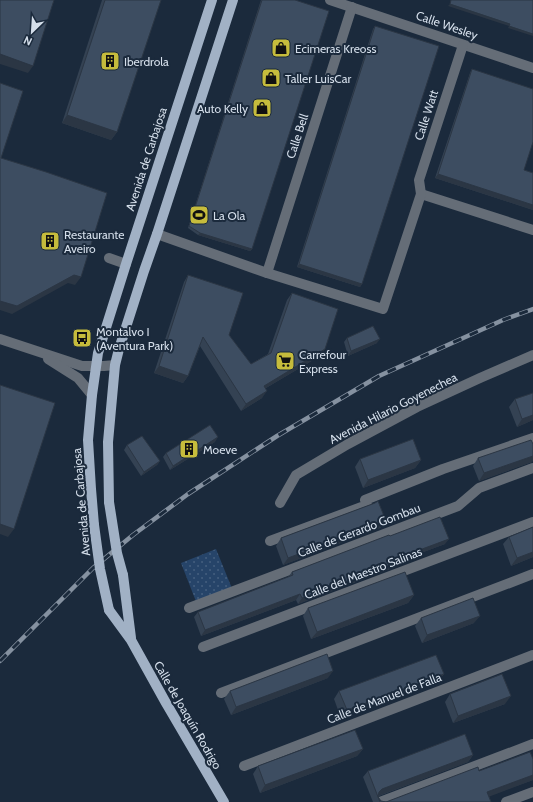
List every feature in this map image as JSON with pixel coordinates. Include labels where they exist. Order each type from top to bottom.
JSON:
[{"type":"main road","name":"Avenida de Carbajosa","points":[[109,610],[100,568],[94,525],[88,440],[98,353],[212,0]]},
{"type":"main road","points":[[115,365],[144,271],[233,0]]},
{"type":"main road","name":"Calle de Joaquín Rodrigo","points":[[115,365],[108,442],[109,502],[117,553],[123,575],[131,640]]},
{"type":"main road","name":"Calle de Joaquín Rodrigo","points":[[109,610],[131,640],[224,802]]},
{"type":"street","name":"Calle Wesley","points":[[330,0],[533,68]]},
{"type":"street","name":"Calle Bell","points":[[267,273],[352,7]]},
{"type":"street","name":"Calle Watt","points":[[267,273],[382,309],[421,194],[419,180],[463,44]]},
{"type":"street","points":[[421,194],[533,230]]},
{"type":"street","points":[[157,234],[267,273]]},
{"type":"street","points":[[109,258],[126,264]]},
{"type":"street","points":[[0,339],[82,366],[115,365]]},
{"type":"street","points":[[39,351],[45,357],[78,378],[92,395]]},
{"type":"street","name":"Avenida Hilario Goyenechea","points":[[280,503],[296,475],[348,444],[417,407],[533,355]]},
{"type":"street","points":[[270,541],[366,505],[365,500],[443,469],[533,438]]},
{"type":"street","name":"Calle de Gerardo Gombau","points":[[189,608],[458,506],[479,488],[533,468]]},
{"type":"street","name":"Calle del Maestro Salinas","points":[[203,647],[533,522]]},
{"type":"street","points":[[221,693],[533,574]]},
{"type":"street","name":"Calle de Manuel de Falla","points":[[244,766],[533,655]]},
{"type":"street","points":[[380,802],[533,744]]},
{"type":"street","points":[[506,802],[533,792]]},
{"type":"shaded area","points":[[216,549],[233,591],[197,604],[181,563]]},
{"type":"building","points":[[0,0],[54,0],[33,66],[0,54]]},
{"type":"building","name":"Iberdrola","points":[[105,0],[161,0],[117,132],[67,115]]},
{"type":"building","points":[[262,0],[295,0],[329,11],[252,249],[200,233],[189,226]]},
{"type":"building","points":[[451,0],[533,0],[533,34],[509,26],[510,24],[450,4]]},
{"type":"building","points":[[375,26],[439,46],[362,284],[299,264]]},
{"type":"building","points":[[472,69],[533,89],[533,142],[524,170],[533,173],[533,205],[438,174]]},
{"type":"building","name":"Restaurante Aveiro","points":[[0,83],[23,91],[1,158],[107,193],[81,277],[74,275],[17,306],[0,301]]},
{"type":"building","points":[[188,275],[243,293],[229,335],[251,364],[271,353],[292,293],[338,309],[325,349],[264,386],[267,391],[246,404],[203,337],[188,376],[159,366]]},
{"type":"building","points":[[373,326],[380,339],[351,351],[347,338]]},
{"type":"building","points":[[0,385],[55,403],[14,529],[0,524]]},
{"type":"building","points":[[533,393],[533,415],[522,419],[515,399]]},
{"type":"building","name":"Moeve","points":[[210,425],[218,437],[173,466],[166,453]]},
{"type":"building","points":[[142,436],[160,461],[144,472],[127,445]]},
{"type":"building","points":[[413,439],[421,460],[368,480],[360,459]]},
{"type":"building","points":[[531,440],[533,444],[533,456],[484,473],[478,458]]},
{"type":"building","points":[[378,501],[386,521],[288,558],[281,538]]},
{"type":"building","points":[[440,517],[449,539],[398,558],[399,562],[302,598],[300,594],[205,630],[198,612],[293,575],[292,572]]},
{"type":"building","points":[[533,527],[533,552],[517,558],[509,537]]},
{"type":"building","points":[[405,572],[414,595],[317,632],[308,608]]},
{"type":"building","points":[[473,598],[480,616],[427,635],[421,618]]},
{"type":"building","points":[[327,654],[333,671],[236,707],[230,691]]},
{"type":"building","points":[[436,655],[444,674],[347,710],[339,691]]},
{"type":"building","points":[[502,674],[511,696],[458,716],[450,694]]},
{"type":"building","points":[[355,730],[363,749],[265,785],[258,766]]},
{"type":"building","points":[[465,734],[473,755],[382,789],[379,792],[378,797],[368,771]]},
{"type":"building","points":[[530,752],[533,759],[533,775],[487,792],[491,802],[386,802],[478,767],[479,771]]},
{"type":"railway","points":[[0,661],[93,568],[133,535],[188,494],[277,436],[379,376],[503,320],[533,309]]},
{"type":"place","name":"Ecimeras Kreoss","points":[[281,48]]},
{"type":"place","name":"Iberdrola","points":[[110,61]]},
{"type":"place","name":"Taller LuisCar","points":[[271,78]]},
{"type":"place","name":"Auto Kelly","points":[[262,108]]},
{"type":"place","name":"La Ola","points":[[199,215]]},
{"type":"place","name":"Restaurante Aveiro","points":[[50,241]]},
{"type":"place","name":"Montalvo I (Aventura Park)","points":[[82,338]]},
{"type":"place","name":"Carrefour Express","points":[[285,361]]},
{"type":"place","name":"Moeve","points":[[189,449]]}]
